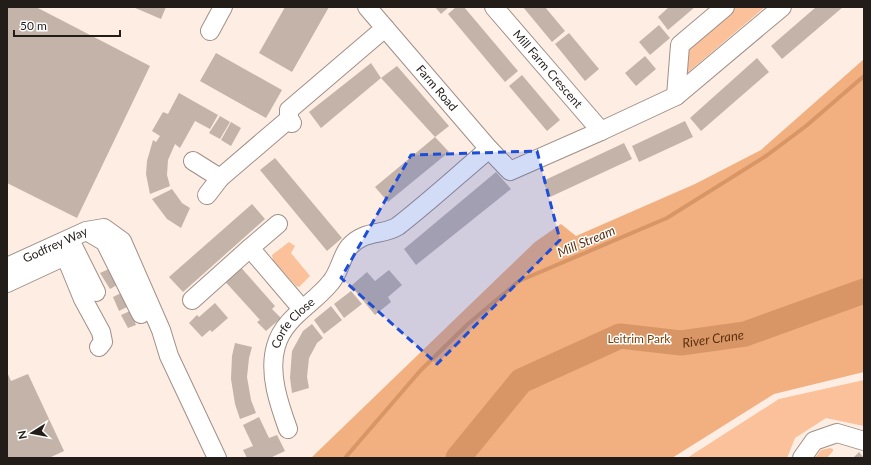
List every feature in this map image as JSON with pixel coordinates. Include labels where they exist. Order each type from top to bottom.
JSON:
[{"type":"street","points":[[210,31],[223,7]]},
{"type":"street","name":"Farm Road","points":[[367,7],[510,172],[601,131]]},
{"type":"street","name":"Mill Farm Crescent","points":[[494,7],[601,131]]},
{"type":"street","points":[[676,96],[680,45],[725,7]]},
{"type":"street","points":[[601,131],[676,96],[782,7]]},
{"type":"street","points":[[207,195],[220,178],[290,121],[289,110],[385,28]]},
{"type":"street","name":"Corfe Close","points":[[288,429],[279,404],[274,377],[276,346],[286,327],[302,309],[331,282],[341,265],[348,248],[363,236],[396,227],[489,149]]},
{"type":"street","points":[[193,161],[220,178]]},
{"type":"street","points":[[192,300],[278,224]]},
{"type":"street","name":"Godfrey Way","points":[[11,266],[86,230],[104,228],[122,241],[161,330],[169,356],[217,458]]},
{"type":"street","points":[[86,230],[105,242],[124,278],[210,458]]},
{"type":"street","points":[[11,266],[28,265],[68,247],[74,248],[96,292]]},
{"type":"street","points":[[250,248],[302,309]]},
{"type":"street","points":[[7,283],[63,257],[67,260],[82,299],[101,332],[103,342],[99,348]]},
{"type":"street","points":[[802,458],[814,441],[837,433],[864,441]]},
{"type":"highlighted area","points":[[537,151],[560,240],[437,364],[341,278],[411,155]]},
{"type":"shaded area","points":[[735,7],[765,7],[685,75],[687,49]]},
{"type":"shaded area","points":[[289,242],[295,246],[291,253],[310,276],[299,287],[296,286],[273,260],[272,255]]},
{"type":"shaded area","points":[[864,380],[864,426],[826,418],[795,438],[787,458],[687,458],[779,399]]},
{"type":"shaded area","points":[[830,448],[833,449],[833,451],[827,458],[815,458],[821,450]]},
{"type":"green space","name":"Leitrim Park","points":[[864,59],[864,372],[774,394],[672,458],[311,458],[535,242],[561,224],[576,236],[695,184],[761,150]]},
{"type":"building","points":[[7,7],[36,7],[150,66],[77,218],[7,183]]},
{"type":"building","points":[[133,7],[166,7],[161,19]]},
{"type":"building","points":[[285,7],[329,7],[292,72],[259,53]]},
{"type":"building","points":[[435,7],[449,7],[441,14]]},
{"type":"building","points":[[456,7],[464,7],[518,71],[505,82],[448,14]]},
{"type":"building","points":[[523,7],[545,7],[565,31],[552,42]]},
{"type":"building","points":[[669,7],[695,7],[668,30],[658,17]]},
{"type":"building","points":[[816,7],[843,7],[782,59],[771,46]]},
{"type":"building","points":[[659,25],[670,38],[650,55],[639,42]]},
{"type":"building","points":[[569,33],[599,69],[585,81],[555,44]]},
{"type":"building","points":[[216,53],[282,90],[266,118],[200,81]]},
{"type":"building","points":[[645,56],[656,69],[636,86],[625,73]]},
{"type":"building","points":[[757,58],[769,72],[701,131],[690,118]]},
{"type":"building","points":[[371,63],[381,78],[321,128],[309,112]]},
{"type":"building","points":[[397,66],[449,126],[435,137],[381,78]]},
{"type":"building","points":[[522,75],[560,120],[547,131],[509,86]]},
{"type":"building","points":[[179,93],[218,115],[210,129],[195,121],[180,148],[175,144],[168,160],[167,175],[170,186],[150,194],[146,174],[147,161],[153,140],[156,142],[160,136],[152,131],[163,112],[168,114]]},
{"type":"building","points":[[220,116],[230,122],[220,139],[209,133]]},
{"type":"building","points":[[685,121],[693,137],[639,162],[632,146]]},
{"type":"building","points":[[231,122],[241,128],[231,146],[221,140]]},
{"type":"building","points":[[435,137],[449,152],[388,202],[375,187]]},
{"type":"building","points":[[624,143],[632,159],[550,197],[543,181]]},
{"type":"building","points":[[275,158],[342,238],[327,251],[260,170]]},
{"type":"building","points":[[496,172],[511,189],[416,265],[404,249]]},
{"type":"building","points":[[172,189],[182,203],[190,208],[181,228],[167,219],[152,199]]},
{"type":"building","points":[[252,204],[265,219],[183,292],[169,277]]},
{"type":"building","points":[[237,263],[275,306],[272,309],[281,318],[266,331],[257,322],[260,320],[221,277]]},
{"type":"building","points":[[111,268],[117,285],[110,289],[100,273]]},
{"type":"building","points":[[389,270],[402,285],[388,297],[391,302],[375,315],[351,286],[367,272],[375,281]]},
{"type":"building","points":[[351,291],[362,304],[344,318],[334,304]]},
{"type":"building","points":[[121,293],[127,307],[119,311],[113,297]]},
{"type":"building","points":[[215,303],[228,318],[212,332],[210,330],[202,337],[189,323],[197,315],[199,317]]},
{"type":"building","points":[[331,306],[342,320],[324,334],[314,320]]},
{"type":"building","points":[[130,311],[136,325],[128,328],[121,315]]},
{"type":"building","points":[[312,324],[323,338],[317,343],[309,358],[307,377],[309,388],[292,393],[290,378],[292,351],[303,331]]},
{"type":"building","points":[[235,343],[252,347],[247,377],[251,400],[256,413],[240,419],[235,404],[231,379],[232,356]]},
{"type":"building","points":[[7,372],[11,381],[28,374],[64,451],[49,458],[7,458]]},
{"type":"building","points":[[259,417],[269,438],[277,435],[285,451],[270,458],[247,458],[243,450],[253,446],[243,425]]},
{"type":"building","points":[[859,452],[864,458],[853,458]]},
{"type":"waterway","name":"Mill Stream","points":[[345,458],[420,371],[468,324],[519,281],[667,218],[766,156],[806,126],[864,76]]},
{"type":"waterway","name":"River Crane","points":[[458,458],[521,381],[620,336],[681,343],[745,334],[864,291]]}]
